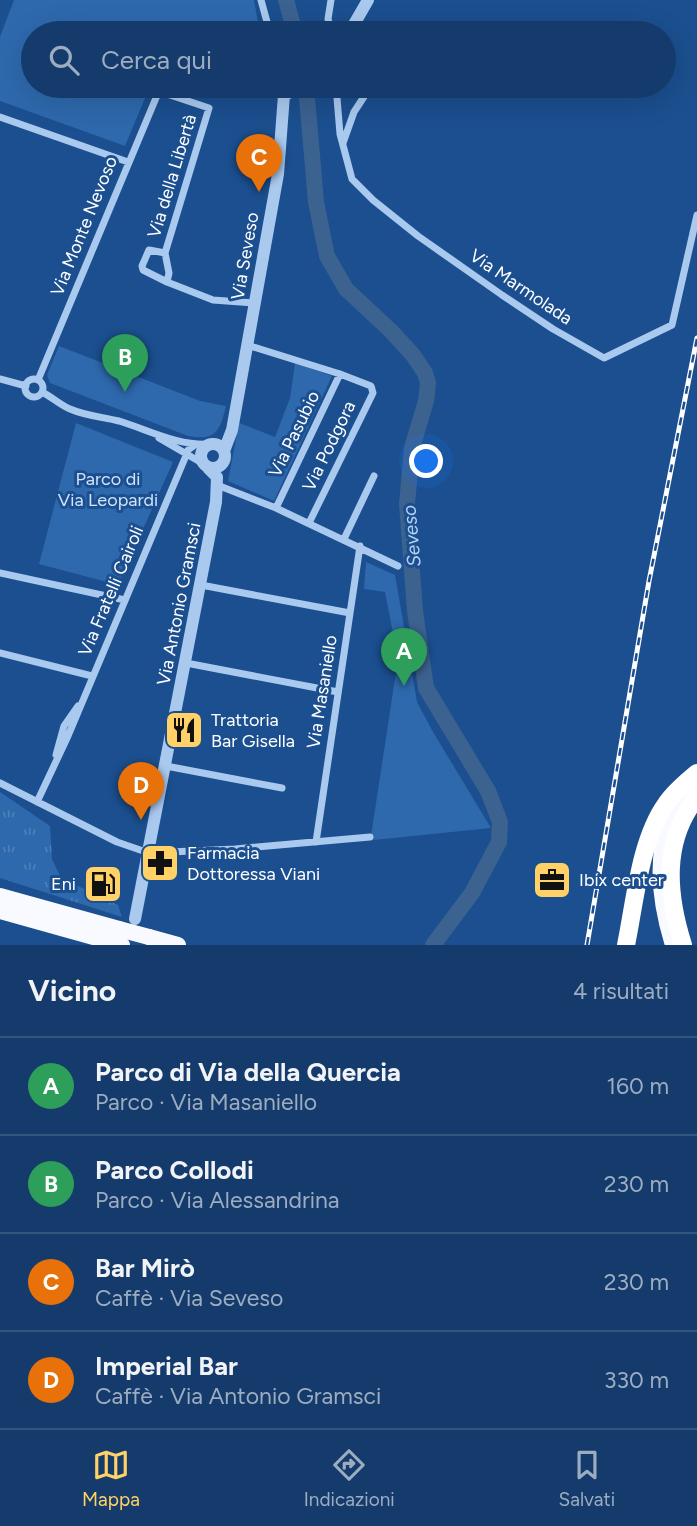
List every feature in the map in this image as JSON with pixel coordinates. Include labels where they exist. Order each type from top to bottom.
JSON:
[{"type":"highway","points":[[626,945],[643,863],[656,821],[666,803],[697,773]]},
{"type":"highway","points":[[673,945],[663,901],[660,873],[662,848],[667,825],[675,809],[697,781]]},
{"type":"highway","points":[[682,945],[671,898],[669,873],[678,828],[697,797]]},
{"type":"highway","points":[[0,896],[119,939]]},
{"type":"highway","points":[[0,911],[119,939],[149,937],[178,945]]},
{"type":"street","points":[[261,0],[266,21]]},
{"type":"street","points":[[329,21],[331,0]]},
{"type":"street","points":[[356,21],[368,0]]},
{"type":"street","name":"Via Monte Nevoso","points":[[38,380],[156,98]]},
{"type":"street","name":"Via della Libertà","points":[[167,282],[169,273],[165,253],[209,108],[184,98]]},
{"type":"street","name":"Via Seveso","points":[[223,457],[229,443],[278,174],[283,98]]},
{"type":"street","name":"Via Marmolada","points":[[337,98],[340,134],[352,179],[373,200],[418,236],[502,295],[553,329],[604,358],[672,325],[697,215]]},
{"type":"street","points":[[343,144],[355,112],[364,98]]},
{"type":"street","points":[[0,117],[128,162]]},
{"type":"street","name":"Via della Libertà","points":[[165,253],[149,250],[142,265],[143,270],[213,300],[254,303]]},
{"type":"street","name":"Via Podgora","points":[[247,345],[371,386],[373,393],[309,523]]},
{"type":"street","name":"Via Pasubio","points":[[276,508],[340,374]]},
{"type":"street","points":[[0,379],[26,386]]},
{"type":"street","points":[[30,380],[38,380],[43,386],[42,392],[32,396],[27,392],[26,386],[30,380]]},
{"type":"street","points":[[42,392],[81,413],[195,445],[218,445],[223,457],[217,468],[205,465]]},
{"type":"street","points":[[205,465],[201,452],[221,437],[232,422]]},
{"type":"street","points":[[156,435],[216,473],[220,486],[276,508],[398,566]]},
{"type":"street","name":"Via Fratelli Cairoli","points":[[37,802],[186,455],[195,445]]},
{"type":"street","name":"Via Antonio Gramsci","points":[[135,919],[220,486],[223,457]]},
{"type":"street","points":[[344,539],[374,476]]},
{"type":"street","name":"Via Masaniello","points":[[316,842],[360,546]]},
{"type":"street","points":[[0,573],[125,600]]},
{"type":"street","points":[[201,585],[350,613]]},
{"type":"street","points":[[0,653],[93,676]]},
{"type":"street","points":[[186,663],[338,692]]},
{"type":"street","points":[[166,766],[282,789]]},
{"type":"street","points":[[0,783],[117,842],[149,853],[370,837]]},
{"type":"green space","points":[[14,0],[254,0],[258,21],[21,21],[21,98],[145,98],[125,146],[0,101],[0,37]]},
{"type":"green space","points":[[59,346],[200,401],[226,406],[219,428],[205,437],[188,436],[50,383],[47,375]]},
{"type":"green space","points":[[295,363],[332,376],[274,501],[228,481],[239,423],[275,437],[290,398]]},
{"type":"green space","name":"Parco di Via Leopardi","points":[[76,423],[173,462],[118,585],[39,564]]},
{"type":"green space","points":[[366,562],[395,575],[417,702],[491,828],[374,840],[371,836],[398,659],[385,592],[364,589]]},
{"type":"green space","points":[[0,792],[50,826],[52,859],[61,878],[118,905],[122,917],[0,878]]},
{"type":"waterway","name":"Seveso","points":[[286,0],[292,21]]},
{"type":"waterway","name":"Seveso","points":[[307,98],[316,202],[327,256],[346,289],[413,355],[428,383],[426,401],[412,448],[407,504],[415,611],[426,688],[488,791],[500,822],[499,842],[472,893],[433,945]]},
{"type":"railway","points":[[587,945],[649,581],[697,338]]},
{"type":"place","name":"Bar Mirò","points":[[259,192]]},
{"type":"place","name":"Parco Collodi","points":[[125,392]]},
{"type":"place","name":"Parco di Via della Quercia","points":[[404,686]]},
{"type":"place","name":"Trattoria Bar Gisella","points":[[184,730]]},
{"type":"place","name":"Imperial Bar","points":[[141,820]]},
{"type":"place","name":"Farmacia Dottoressa Viani","points":[[160,863]]},
{"type":"place","name":"Ibix center","points":[[552,880]]},
{"type":"place","name":"Eni","points":[[103,884]]}]
